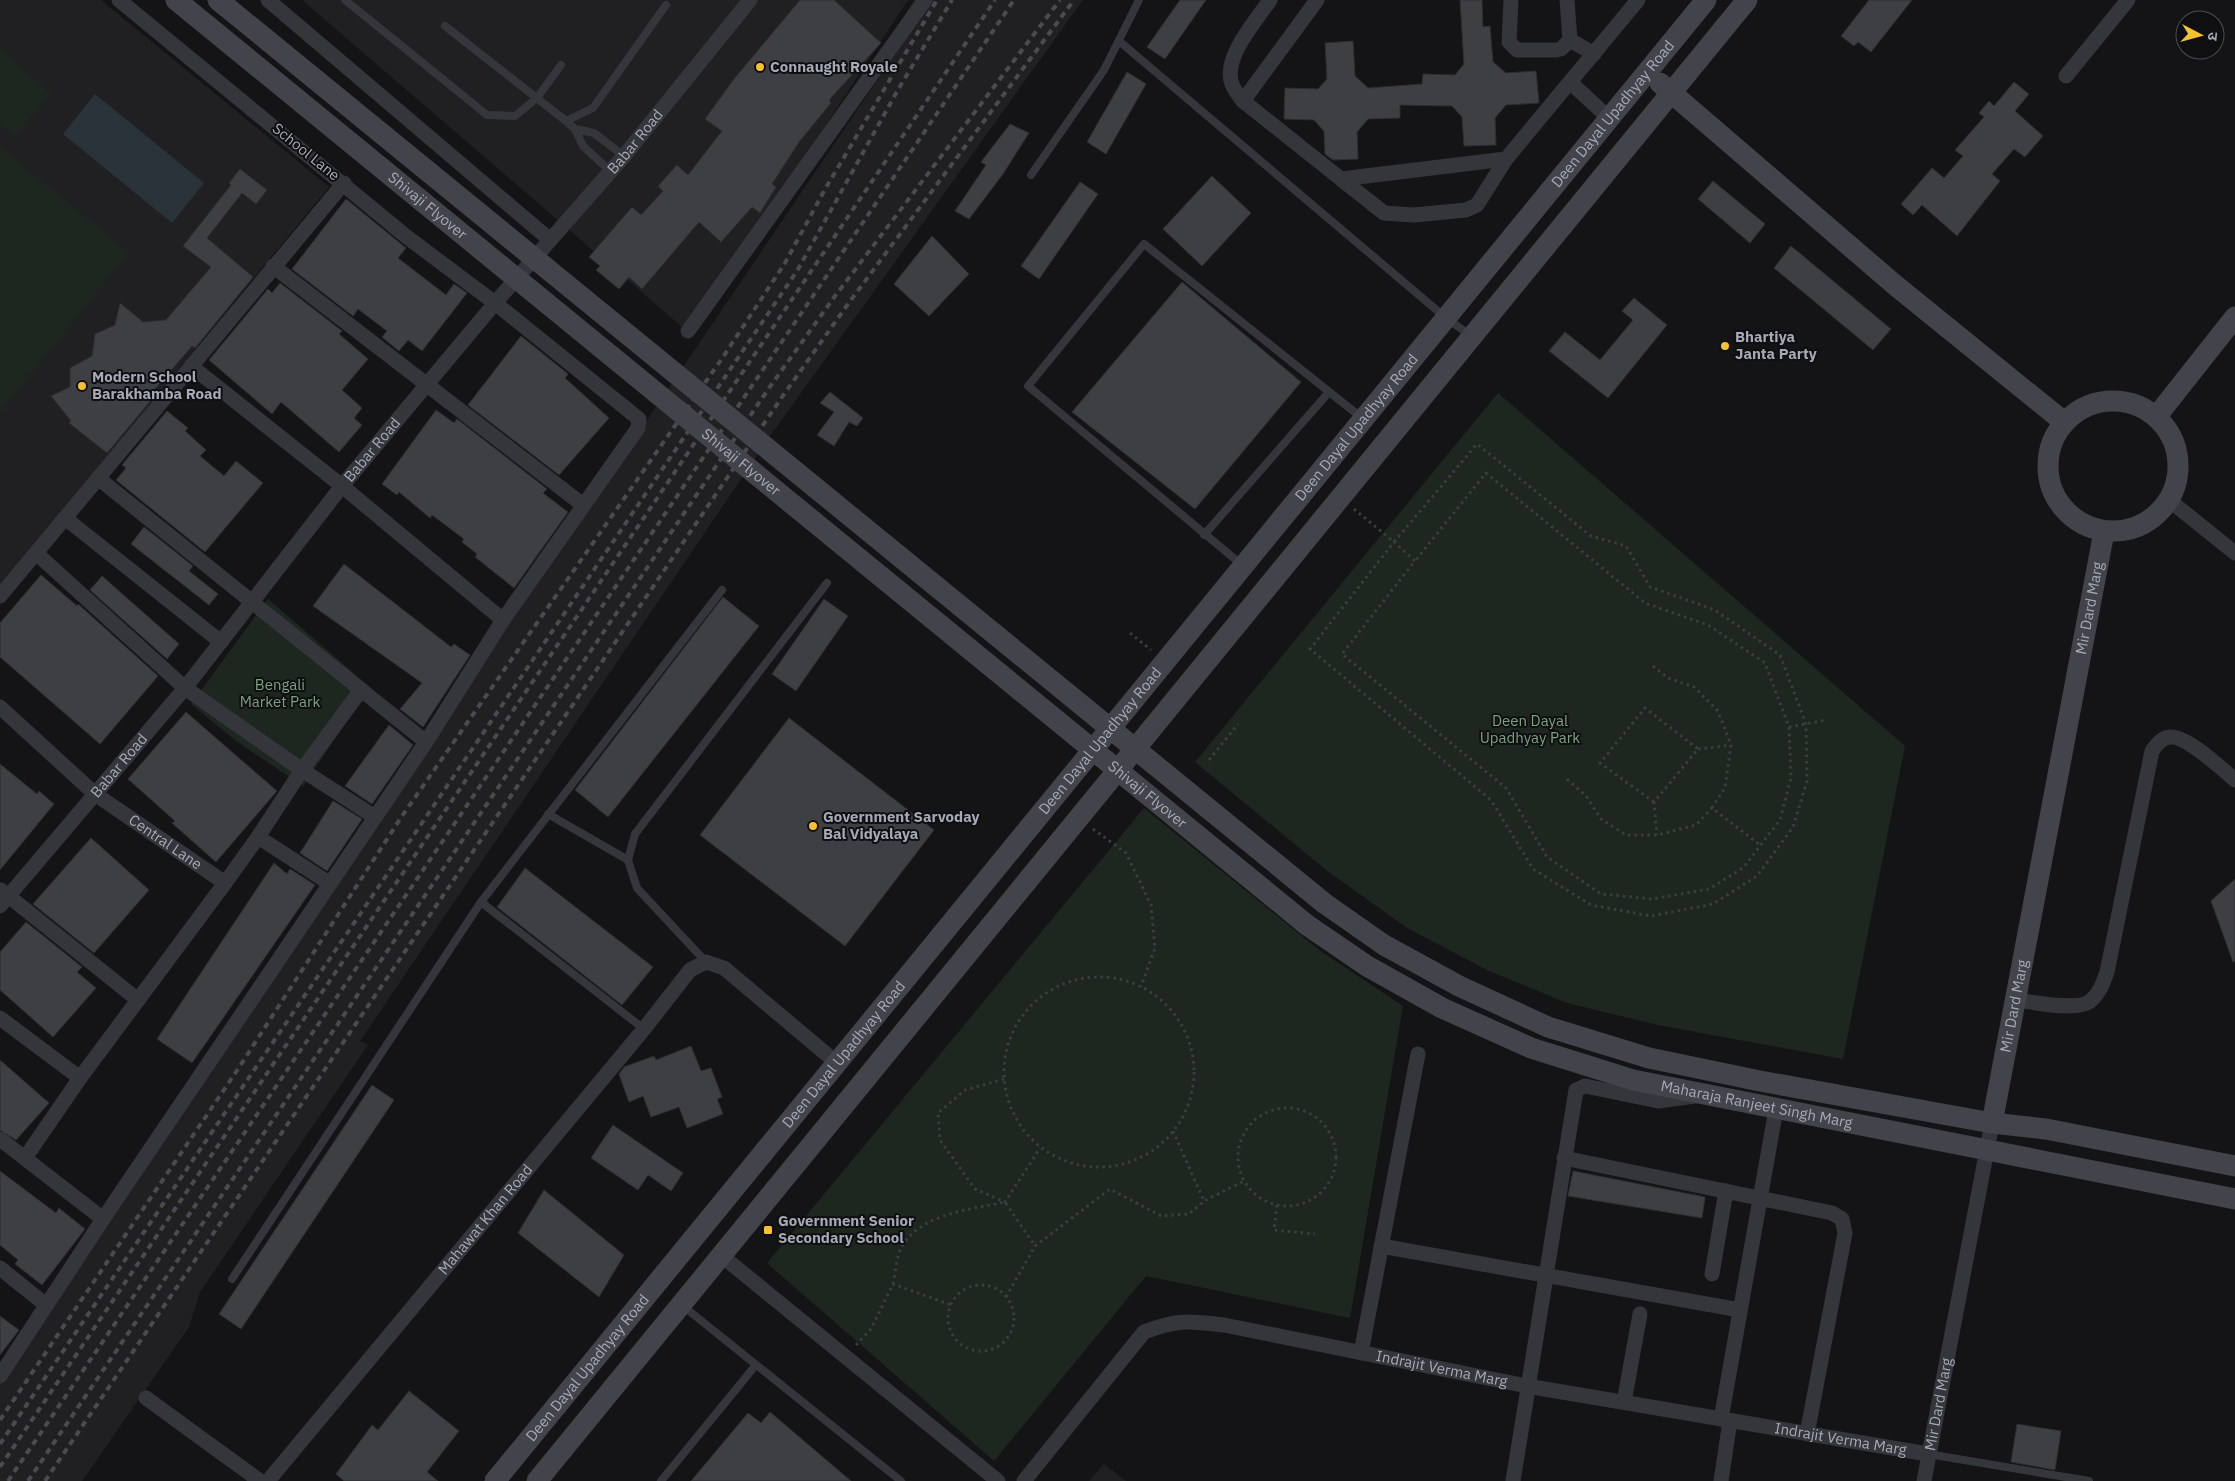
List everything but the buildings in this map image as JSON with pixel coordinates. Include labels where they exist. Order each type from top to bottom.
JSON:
[{"type":"main road","name":"Shivaji Flyover","points":[[176,0],[1307,925]]},
{"type":"main road","name":"Shivaji Flyover","points":[[218,0],[1324,903]]},
{"type":"main road","name":"Deen Dayal Upadhyay Road","points":[[495,1481],[1706,0]]},
{"type":"main road","name":"Deen Dayal Upadhyay Road","points":[[536,1481],[722,1256],[1747,0]]},
{"type":"main road","points":[[1646,72],[1672,91],[1895,285],[2064,422]]},
{"type":"main road","points":[[2156,417],[2235,317]]},
{"type":"main road","points":[[2122,401],[2144,408],[2156,417],[2170,434],[2177,453],[2178,476],[2169,500],[2154,518],[2134,529],[2104,532],[2082,525],[2064,511],[2056,501],[2048,480],[2048,456],[2053,438],[2064,422],[2082,408],[2099,402],[2122,401]]},
{"type":"main road","name":"Mir Dard Marg","points":[[1992,1123],[2104,532]]},
{"type":"main road","name":"Maharaja Ranjeet Singh Marg","points":[[1324,903],[1384,945],[1434,973],[1548,1027],[1649,1058],[1760,1081],[1992,1123],[2046,1129],[2235,1166]]},
{"type":"main road","name":"Maharaja Ranjeet Singh Marg","points":[[1307,925],[1368,966],[1442,1008],[1531,1048],[1633,1080],[2235,1199]]},
{"type":"street","name":"School Lane","points":[[119,0],[344,183],[407,237],[495,303],[639,420],[638,428],[583,505]]},
{"type":"street","points":[[268,0],[549,239]]},
{"type":"street","name":"Babar Road","points":[[3,897],[95,794],[185,688],[342,486],[549,239],[624,156],[750,0]]},
{"type":"street","points":[[688,331],[924,0]]},
{"type":"street","points":[[1270,0],[1236,50],[1230,66],[1231,84],[1243,101],[1384,213],[1414,215],[1466,210],[1477,205],[1506,159],[1638,0]]},
{"type":"street","points":[[1243,101],[1317,0]]},
{"type":"street","points":[[1511,0],[1508,42],[1517,50],[1562,50],[1570,40],[1567,0]]},
{"type":"street","points":[[2066,76],[2128,0]]},
{"type":"street","points":[[1570,40],[1594,54]]},
{"type":"street","points":[[1571,83],[1610,118]]},
{"type":"street","points":[[1341,179],[1506,159]]},
{"type":"street","points":[[0,596],[344,183]]},
{"type":"street","points":[[0,1376],[103,1219],[426,742],[503,620],[583,505],[428,383],[273,266]]},
{"type":"street","points":[[191,366],[342,486],[503,620]]},
{"type":"street","points":[[98,478],[426,742]]},
{"type":"street","points":[[2169,500],[2235,553]]},
{"type":"street","points":[[65,518],[221,642]]},
{"type":"street","points":[[36,553],[185,688],[302,770],[375,817]]},
{"type":"street","points":[[25,1158],[80,1078],[258,838],[302,770],[361,690]]},
{"type":"street","name":"Central Lane","points":[[0,707],[95,794],[225,883]]},
{"type":"street","points":[[2016,1000],[2073,1006],[2088,1002],[2100,990],[2107,972],[2152,751],[2159,741],[2171,737],[2184,740],[2235,780]]},
{"type":"street","points":[[258,838],[329,883]]},
{"type":"street","points":[[3,897],[138,1000]]},
{"type":"street","points":[[706,962],[724,968],[837,1063]]},
{"type":"street","name":"Mahawat Khan Road","points":[[268,1481],[644,1029],[690,970],[706,962]]},
{"type":"street","points":[[0,1018],[80,1078]]},
{"type":"street","points":[[1361,1353],[1418,1054]]},
{"type":"street","points":[[1513,1481],[1575,1093],[1581,1086],[1658,1101],[1704,1095]]},
{"type":"street","points":[[1721,1481],[1726,1420],[1740,1310],[1776,1109]]},
{"type":"street","name":"Mir Dard Marg","points":[[1924,1481],[1992,1123]]},
{"type":"street","points":[[0,1139],[103,1219]]},
{"type":"street","points":[[1564,1158],[1832,1213],[1842,1219],[1845,1233],[1807,1434]]},
{"type":"street","points":[[1712,1274],[1726,1191]]},
{"type":"street","points":[[1381,1246],[1740,1310]]},
{"type":"street","points":[[722,1256],[998,1481]]},
{"type":"street","points":[[0,1268],[46,1305]]},
{"type":"street","points":[[1624,1402],[1640,1314]]},
{"type":"street","name":"Indrajit Verma Marg","points":[[1024,1481],[1144,1332],[1169,1322],[1224,1325],[1527,1386],[1928,1454]]},
{"type":"street","points":[[146,1398],[260,1481]]},
{"type":"lane","points":[[345,0],[487,116],[516,116],[537,98],[561,65]]},
{"type":"lane","points":[[1031,175],[1104,70],[1139,0]]},
{"type":"lane","points":[[566,121],[593,108],[666,5]]},
{"type":"lane","points":[[445,26],[566,121],[575,129],[583,146],[610,171]]},
{"type":"lane","points":[[1119,41],[1446,318],[1472,337]]},
{"type":"lane","points":[[575,129],[594,133],[624,156]]},
{"type":"lane","points":[[1244,566],[1028,386],[1144,244],[1363,420]]},
{"type":"lane","points":[[1204,534],[1329,392]]},
{"type":"lane","points":[[706,962],[637,888],[628,860],[635,834],[827,583]]},
{"type":"lane","points":[[232,1280],[481,902],[722,590]]},
{"type":"lane","points":[[548,814],[628,860]]},
{"type":"lane","points":[[481,902],[644,1029]]},
{"type":"lane","points":[[681,1305],[901,1481]]},
{"type":"lane","points":[[661,1481],[755,1366]]},
{"type":"lane","points":[[1928,1454],[2064,1479],[2089,1481]]},
{"type":"path","points":[[1477,444],[1591,536],[1626,546],[1650,587],[1715,610],[1780,655],[1806,724],[1807,781],[1793,827],[1757,876],[1713,904],[1651,916],[1591,905],[1533,870],[1491,800],[1310,649],[1394,542],[1477,444]]},
{"type":"path","points":[[1486,473],[1645,603],[1708,625],[1765,663],[1789,727],[1791,778],[1780,820],[1743,868],[1709,889],[1652,899],[1601,894],[1547,857],[1506,788],[1342,654],[1486,473]]},
{"type":"path","points":[[1340,498],[1415,561]]},
{"type":"path","points":[[1130,633],[1157,655]]},
{"type":"path","points":[[1567,779],[1586,796],[1601,819],[1626,835],[1657,835],[1696,825],[1712,808],[1725,788],[1731,745],[1718,711],[1694,687],[1668,678],[1653,666]]},
{"type":"path","points":[[1654,802],[1600,763],[1644,708],[1698,750]]},
{"type":"path","points":[[1789,727],[1826,720]]},
{"type":"path","points":[[1209,760],[1238,724]]},
{"type":"path","points":[[1657,835],[1654,802],[1698,750],[1731,745]]},
{"type":"path","points":[[1712,808],[1760,845]]},
{"type":"path","points":[[1078,819],[1126,853],[1151,905],[1155,948],[1141,987]]},
{"type":"path","points":[[1094,977],[1122,980],[1141,987],[1170,1009],[1182,1028],[1191,1049],[1194,1066],[1191,1094],[1184,1115],[1174,1131],[1150,1152],[1130,1162],[1108,1168],[1092,1168],[1069,1163],[1040,1148],[1024,1131],[1012,1112],[1004,1080],[1006,1052],[1011,1035],[1024,1013],[1042,996],[1062,984],[1094,977]]},
{"type":"path","points":[[1004,1080],[965,1090],[938,1113],[940,1140],[975,1188],[1005,1202],[1035,1246]]},
{"type":"path","points":[[1285,1107],[1302,1109],[1317,1118],[1328,1130],[1335,1146],[1335,1163],[1330,1180],[1324,1189],[1310,1200],[1294,1205],[1277,1205],[1256,1196],[1244,1181],[1238,1167],[1238,1150],[1243,1133],[1254,1120],[1268,1111],[1285,1107]]},
{"type":"path","points":[[1174,1131],[1204,1201]]},
{"type":"path","points":[[846,1357],[871,1329],[893,1284],[901,1248],[915,1229],[948,1214],[1005,1202],[1040,1148]]},
{"type":"path","points":[[1006,1297],[1035,1246],[1110,1190],[1161,1216],[1189,1214],[1204,1201],[1244,1181]]},
{"type":"path","points":[[1277,1205],[1274,1230],[1316,1234]]},
{"type":"path","points":[[893,1284],[951,1305]]},
{"type":"path","points":[[975,1286],[992,1288],[1006,1297],[1013,1313],[1012,1330],[1002,1344],[987,1351],[970,1349],[956,1340],[949,1324],[951,1305],[960,1293],[975,1286]]},
{"type":"shaded area","name":"Modern School Barakhamba Road","points":[[0,0],[101,0],[329,187],[0,586]]},
{"type":"shaded area","points":[[302,0],[908,0],[689,333]]},
{"type":"shaded area","points":[[914,0],[1083,0],[773,432],[360,1041],[368,1045],[200,1292],[189,1327],[82,1481],[0,1481],[0,1382],[395,792],[906,38],[898,26]]},
{"type":"shaded area","points":[[95,94],[204,183],[172,223],[63,134]]},
{"type":"shaded area","points":[[1104,1464],[1126,1481],[1089,1481]]},
{"type":"green space","points":[[0,48],[51,94],[14,137],[0,124]]},
{"type":"green space","points":[[0,147],[129,253],[0,412]]},
{"type":"green space","name":"Deen Dayal Upadhyay Park","points":[[1498,393],[1905,746],[1843,1059],[1658,1025],[1567,1003],[1489,971],[1407,928],[1326,870],[1195,762]]},
{"type":"green space","name":"Bengali Market Park","points":[[268,599],[370,687],[303,786],[236,741],[191,704]]},
{"type":"green space","points":[[1144,808],[1319,950],[1403,1006],[1350,1318],[1146,1276],[994,1461],[767,1263]]},
{"type":"railway","points":[[0,1420],[236,1072],[402,816],[723,357],[785,263],[824,191],[937,0]]},
{"type":"railway","points":[[0,1444],[797,271],[899,88],[952,0]]},
{"type":"railway","points":[[0,1467],[995,0]]},
{"type":"railway","points":[[8,1481],[1014,0]]},
{"type":"railway","points":[[28,1481],[769,388],[835,296],[1060,0]]},
{"type":"railway","points":[[45,1481],[782,397],[848,304],[1074,0]]},
{"type":"place","name":"Connaught Royale","points":[[760,67]]},
{"type":"place","name":"Bhartiya Janta Party","points":[[1725,346]]},
{"type":"place","name":"Modern School Barakhamba Road","points":[[82,386]]},
{"type":"place","name":"Government Sarvoday Bal Vidyalaya","points":[[813,826]]},
{"type":"place","name":"Government Senior Secondary School","points":[[768,1230]]}]
